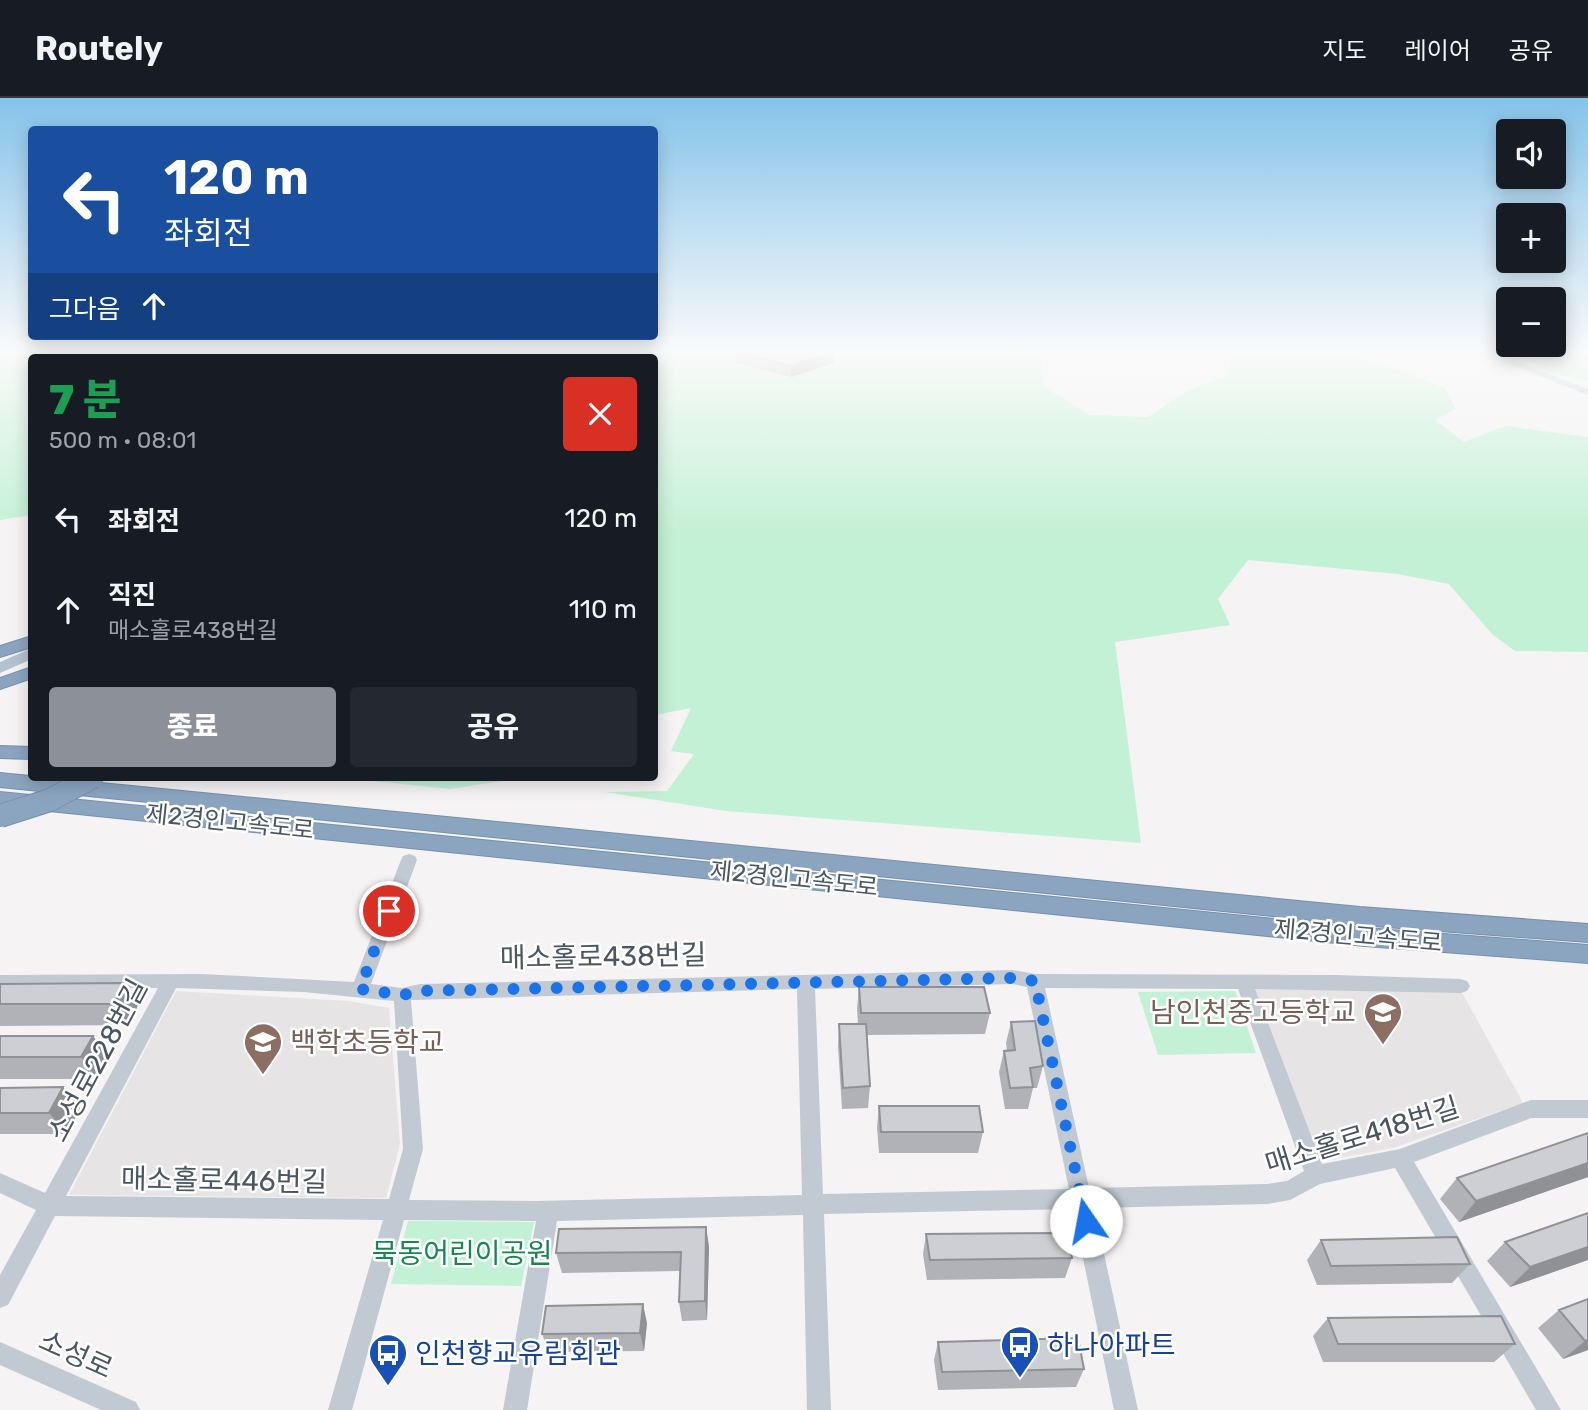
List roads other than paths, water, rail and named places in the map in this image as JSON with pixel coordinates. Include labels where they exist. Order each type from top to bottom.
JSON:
[{"type":"highway","points":[[0,652],[28,642]]},
{"type":"highway","points":[[0,683],[28,672]]},
{"type":"highway","points":[[0,752],[28,753]]},
{"type":"highway","name":"제2경인고속도로","points":[[0,780],[234,804],[591,849],[1493,949],[1588,954]]},
{"type":"highway","points":[[0,816],[50,800],[86,781]]},
{"type":"highway","name":"제2경인고속도로","points":[[0,799],[219,821],[591,849],[1476,926],[1588,933]]},
{"type":"main road","points":[[0,668],[28,655]]},
{"type":"street","points":[[360,989],[409,860]]},
{"type":"street","name":"매소홀로438번길","points":[[402,995],[420,991],[1013,978],[1035,981],[1335,982],[1461,986]]},
{"type":"street","points":[[171,981],[360,989],[402,995],[414,1149],[340,1410]]},
{"type":"street","name":"소성로228번길","points":[[0,982],[171,981],[0,1297]]},
{"type":"street","points":[[806,981],[819,1410]]},
{"type":"street","points":[[1035,981],[1126,1410]]},
{"type":"street","points":[[1244,982],[1316,1175]]},
{"type":"street","name":"매소홀로418번길","points":[[814,1205],[1267,1194],[1290,1190],[1316,1175],[1400,1158],[1531,1109],[1588,1109]]},
{"type":"street","points":[[1400,1158],[1549,1410]]},
{"type":"street","points":[[0,1183],[51,1206]]},
{"type":"street","name":"매소홀로446번길","points":[[51,1206],[548,1211],[814,1205]]},
{"type":"street","points":[[514,1410],[548,1211]]},
{"type":"street","name":"소성로","points":[[0,1353],[128,1410]]},
{"type":"place","name":"남인천중고등학교","points":[[1383,1046]]},
{"type":"place","name":"백학초등학교","points":[[263,1076]]},
{"type":"place","name":"하나아파트","points":[[1020,1379]]},
{"type":"place","name":"인천향교유림회관","points":[[388,1387]]},
{"type":"park label","name":"묵동어린이공원","points":[[462,1253]]}]
